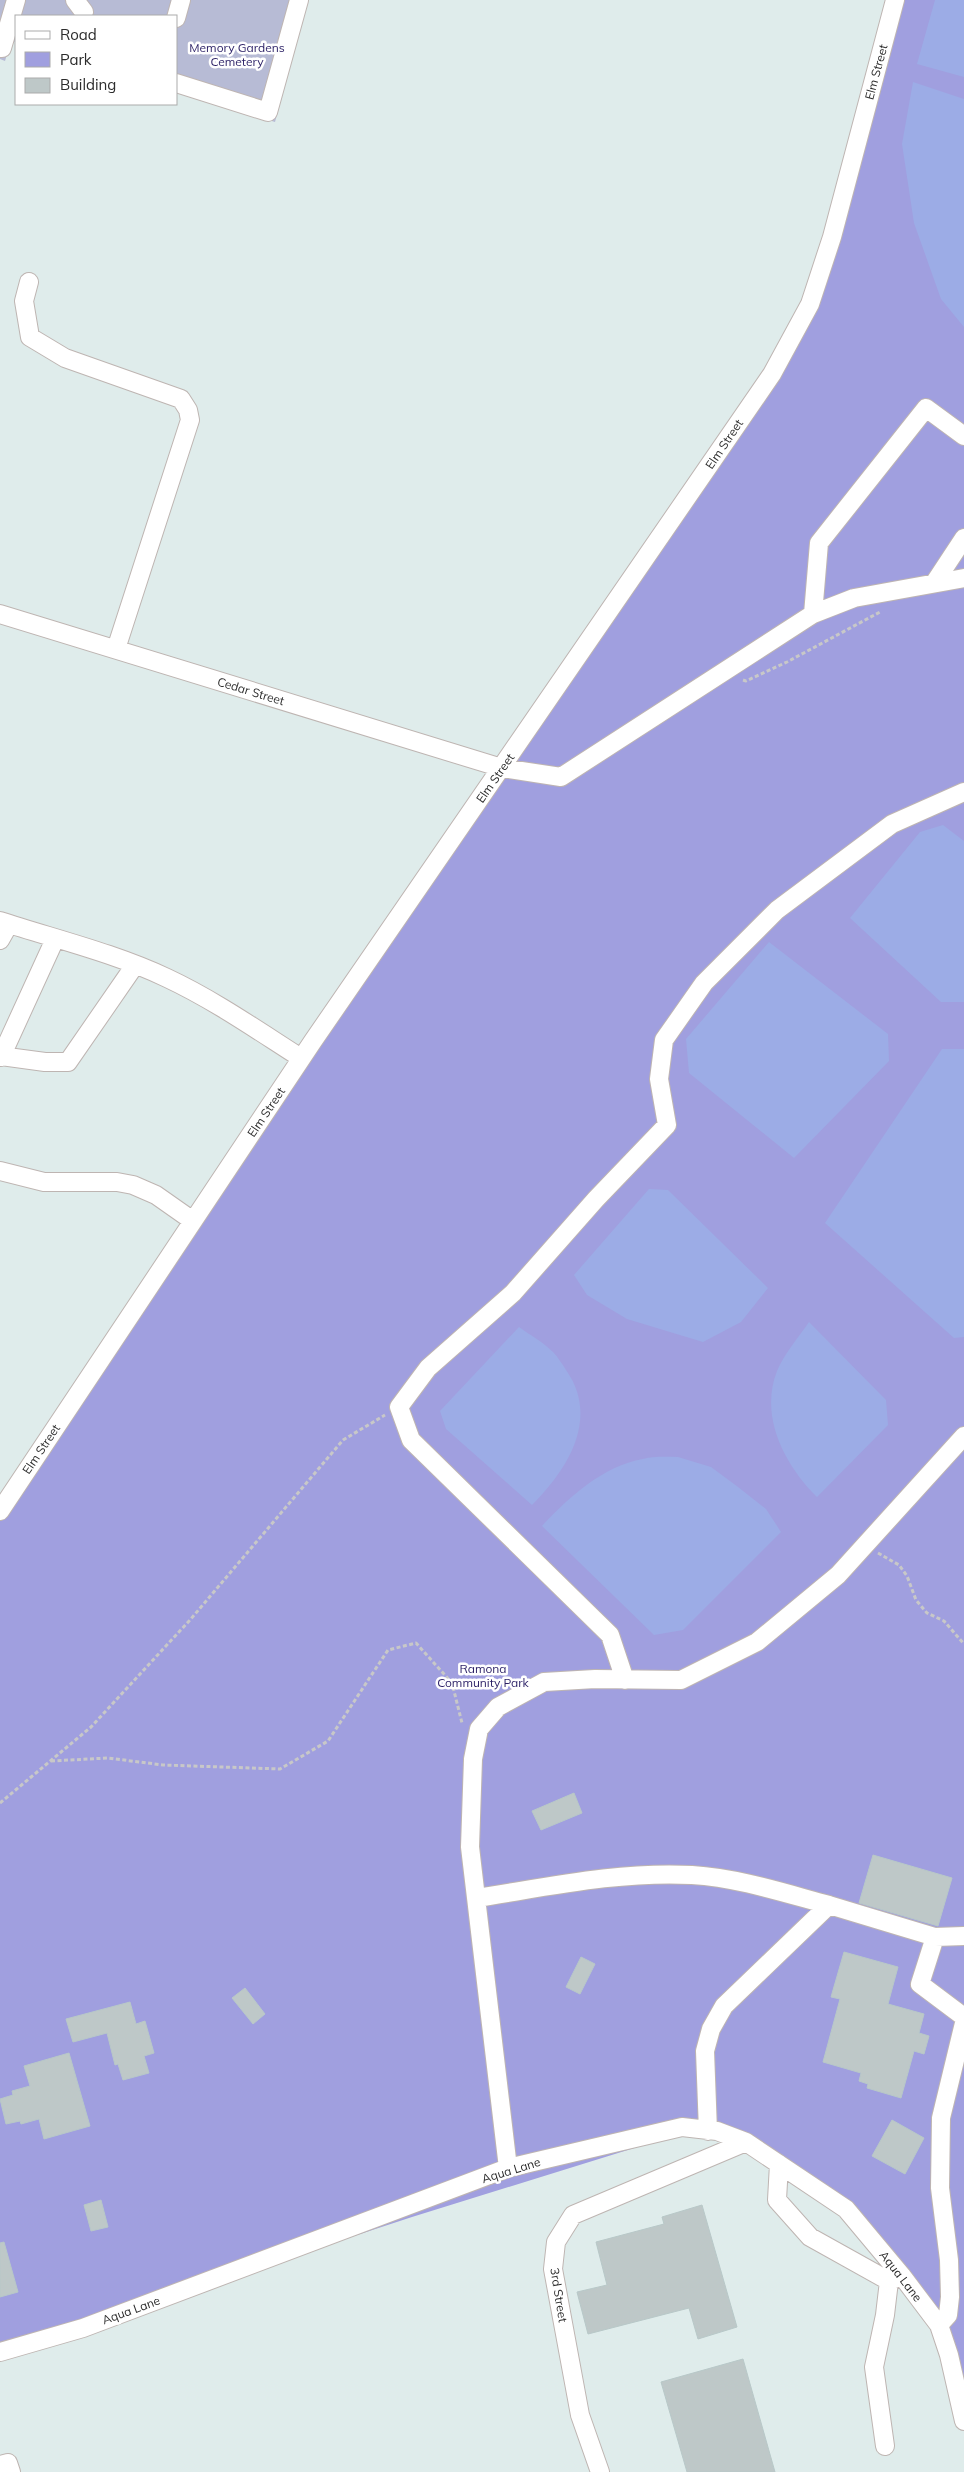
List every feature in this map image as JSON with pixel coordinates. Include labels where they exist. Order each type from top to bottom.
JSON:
[{"type":"street","points":[[0,48],[2,48],[16,0]]},
{"type":"street","points":[[177,15],[181,0]]},
{"type":"street","points":[[178,84],[268,112],[298,0]]},
{"type":"street","name":"Elm Street","points":[[0,1511],[301,1058],[772,374],[810,304],[832,237],[895,0]]},
{"type":"street","points":[[29,282],[24,300],[30,337],[65,358],[181,400],[188,410],[190,420],[116,650]]},
{"type":"street","points":[[813,614],[819,543],[926,408],[964,436]]},
{"type":"street","points":[[935,582],[964,538]]},
{"type":"street","name":"Cedar Street","points":[[0,614],[502,768],[561,777],[813,614],[854,598],[964,578]]},
{"type":"street","points":[[625,1680],[610,1635],[411,1440],[399,1407],[428,1368],[513,1293],[596,1199],[667,1125],[659,1079],[664,1040],[704,983],[776,910],[892,824],[964,792]]},
{"type":"street","points":[[0,940],[4,923],[135,965],[168,978],[217,1004],[301,1058]]},
{"type":"street","points":[[55,939],[0,1056],[45,1062],[68,1062],[135,965]]},
{"type":"street","points":[[0,1171],[44,1182],[117,1182],[133,1185],[156,1195],[193,1221]]},
{"type":"street","points":[[508,2168],[470,1847],[473,1759],[479,1730],[498,1706],[544,1682],[681,1680],[757,1642],[838,1575],[964,1436]]},
{"type":"street","points":[[477,1898],[586,1880],[691,1875],[740,1881],[935,1937],[964,1936]]},
{"type":"street","points":[[708,2131],[704,2066],[710,2029],[724,2006],[829,1905]]},
{"type":"street","points":[[935,1937],[920,1984],[964,2017]]},
{"type":"street","points":[[939,2325],[948,2315],[950,2297],[949,2260],[940,2188],[941,2118],[964,2023]]},
{"type":"street","name":"Aqua Lane","points":[[0,2352],[92,2324],[508,2168],[682,2127],[717,2131],[746,2142],[846,2210],[895,2278],[939,2325],[949,2355],[964,2421]]},
{"type":"street","name":"3rd Street","points":[[600,2472],[580,2415],[553,2269],[556,2242],[573,2215],[746,2142]]},
{"type":"street","points":[[779,2164],[777,2200],[810,2237],[895,2278],[874,2366],[886,2446]]},
{"type":"street","points":[[0,2466],[8,2463],[11,2472]]},
{"type":"path","points":[[718,674],[746,681],[787,662],[881,611]]},
{"type":"path","points":[[0,1803],[91,1727],[190,1620],[343,1440],[399,1407]]},
{"type":"path","points":[[865,1545],[899,1565],[907,1576],[916,1600],[927,1613],[944,1621],[964,1644]]},
{"type":"path","points":[[50,1761],[108,1758],[163,1765],[280,1770],[328,1741],[388,1650],[416,1643],[452,1683],[465,1736],[477,1740]]},
{"type":"green space","name":"Memory Gardens Cemetery","points":[[0,0],[308,0],[275,122],[178,92],[178,15],[15,15],[15,42],[11,41],[5,61],[0,59]]},
{"type":"green space","name":"Ramona Community Park","points":[[895,0],[964,0],[964,2414],[949,2355],[863,2226],[739,2139],[676,2135],[412,2217],[0,2352],[0,1510],[798,327]]},
{"type":"shaded area","points":[[935,0],[964,0],[964,77],[917,64]]},
{"type":"shaded area","points":[[913,82],[964,99],[964,327],[941,299],[914,223],[902,144]]},
{"type":"shaded area","points":[[943,825],[964,841],[964,1002],[941,1002],[850,918],[920,832]]},
{"type":"shaded area","points":[[769,942],[888,1034],[889,1061],[794,1158],[689,1073],[686,1039]]},
{"type":"shaded area","points":[[942,1049],[964,1049],[964,1337],[954,1338],[825,1223]]},
{"type":"shaded area","points":[[649,1189],[668,1190],[768,1288],[741,1322],[703,1342],[627,1319],[587,1295],[574,1275]]},
{"type":"shaded area","points":[[809,1322],[886,1400],[888,1425],[817,1497],[805,1484],[786,1455],[773,1423],[771,1406],[772,1388],[777,1371]]},
{"type":"shaded area","points":[[519,1327],[557,1356],[576,1388],[580,1406],[580,1424],[568,1459],[545,1491],[532,1505],[446,1429],[440,1411]]},
{"type":"shaded area","points":[[678,1457],[711,1467],[766,1509],[781,1532],[683,1630],[654,1635],[542,1526],[575,1494],[614,1468],[647,1458]]},
{"type":"building","points":[[574,1793],[582,1813],[541,1830],[532,1811]]},
{"type":"building","points":[[873,1855],[952,1878],[938,1926],[859,1903]]},
{"type":"building","points":[[844,1952],[898,1967],[888,2004],[924,2014],[919,2033],[929,2036],[924,2054],[914,2051],[901,2098],[867,2088],[868,2084],[859,2081],[861,2073],[823,2062],[840,1999],[831,1997]]},
{"type":"building","points":[[581,1957],[595,1964],[580,1994],[566,1987]]},
{"type":"building","points":[[245,1988],[265,2014],[253,2024],[232,1998]]},
{"type":"building","points":[[130,2002],[136,2024],[145,2021],[154,2053],[144,2056],[149,2073],[123,2080],[118,2064],[115,2065],[107,2033],[73,2042],[66,2019]]},
{"type":"building","points":[[69,2053],[90,2126],[44,2139],[39,2119],[21,2124],[20,2121],[6,2124],[0,2099],[13,2095],[12,2091],[30,2086],[24,2066]]},
{"type":"building","points":[[892,2120],[924,2138],[905,2174],[872,2156]]},
{"type":"building","points":[[101,2200],[108,2227],[91,2231],[84,2205]]},
{"type":"building","points":[[702,2205],[737,2327],[698,2339],[689,2308],[588,2334],[577,2292],[607,2285],[596,2242],[664,2224],[662,2217]]},
{"type":"building","points":[[4,2242],[18,2292],[0,2297],[0,2243]]},
{"type":"building","points":[[743,2359],[775,2472],[687,2472],[661,2382]]}]
